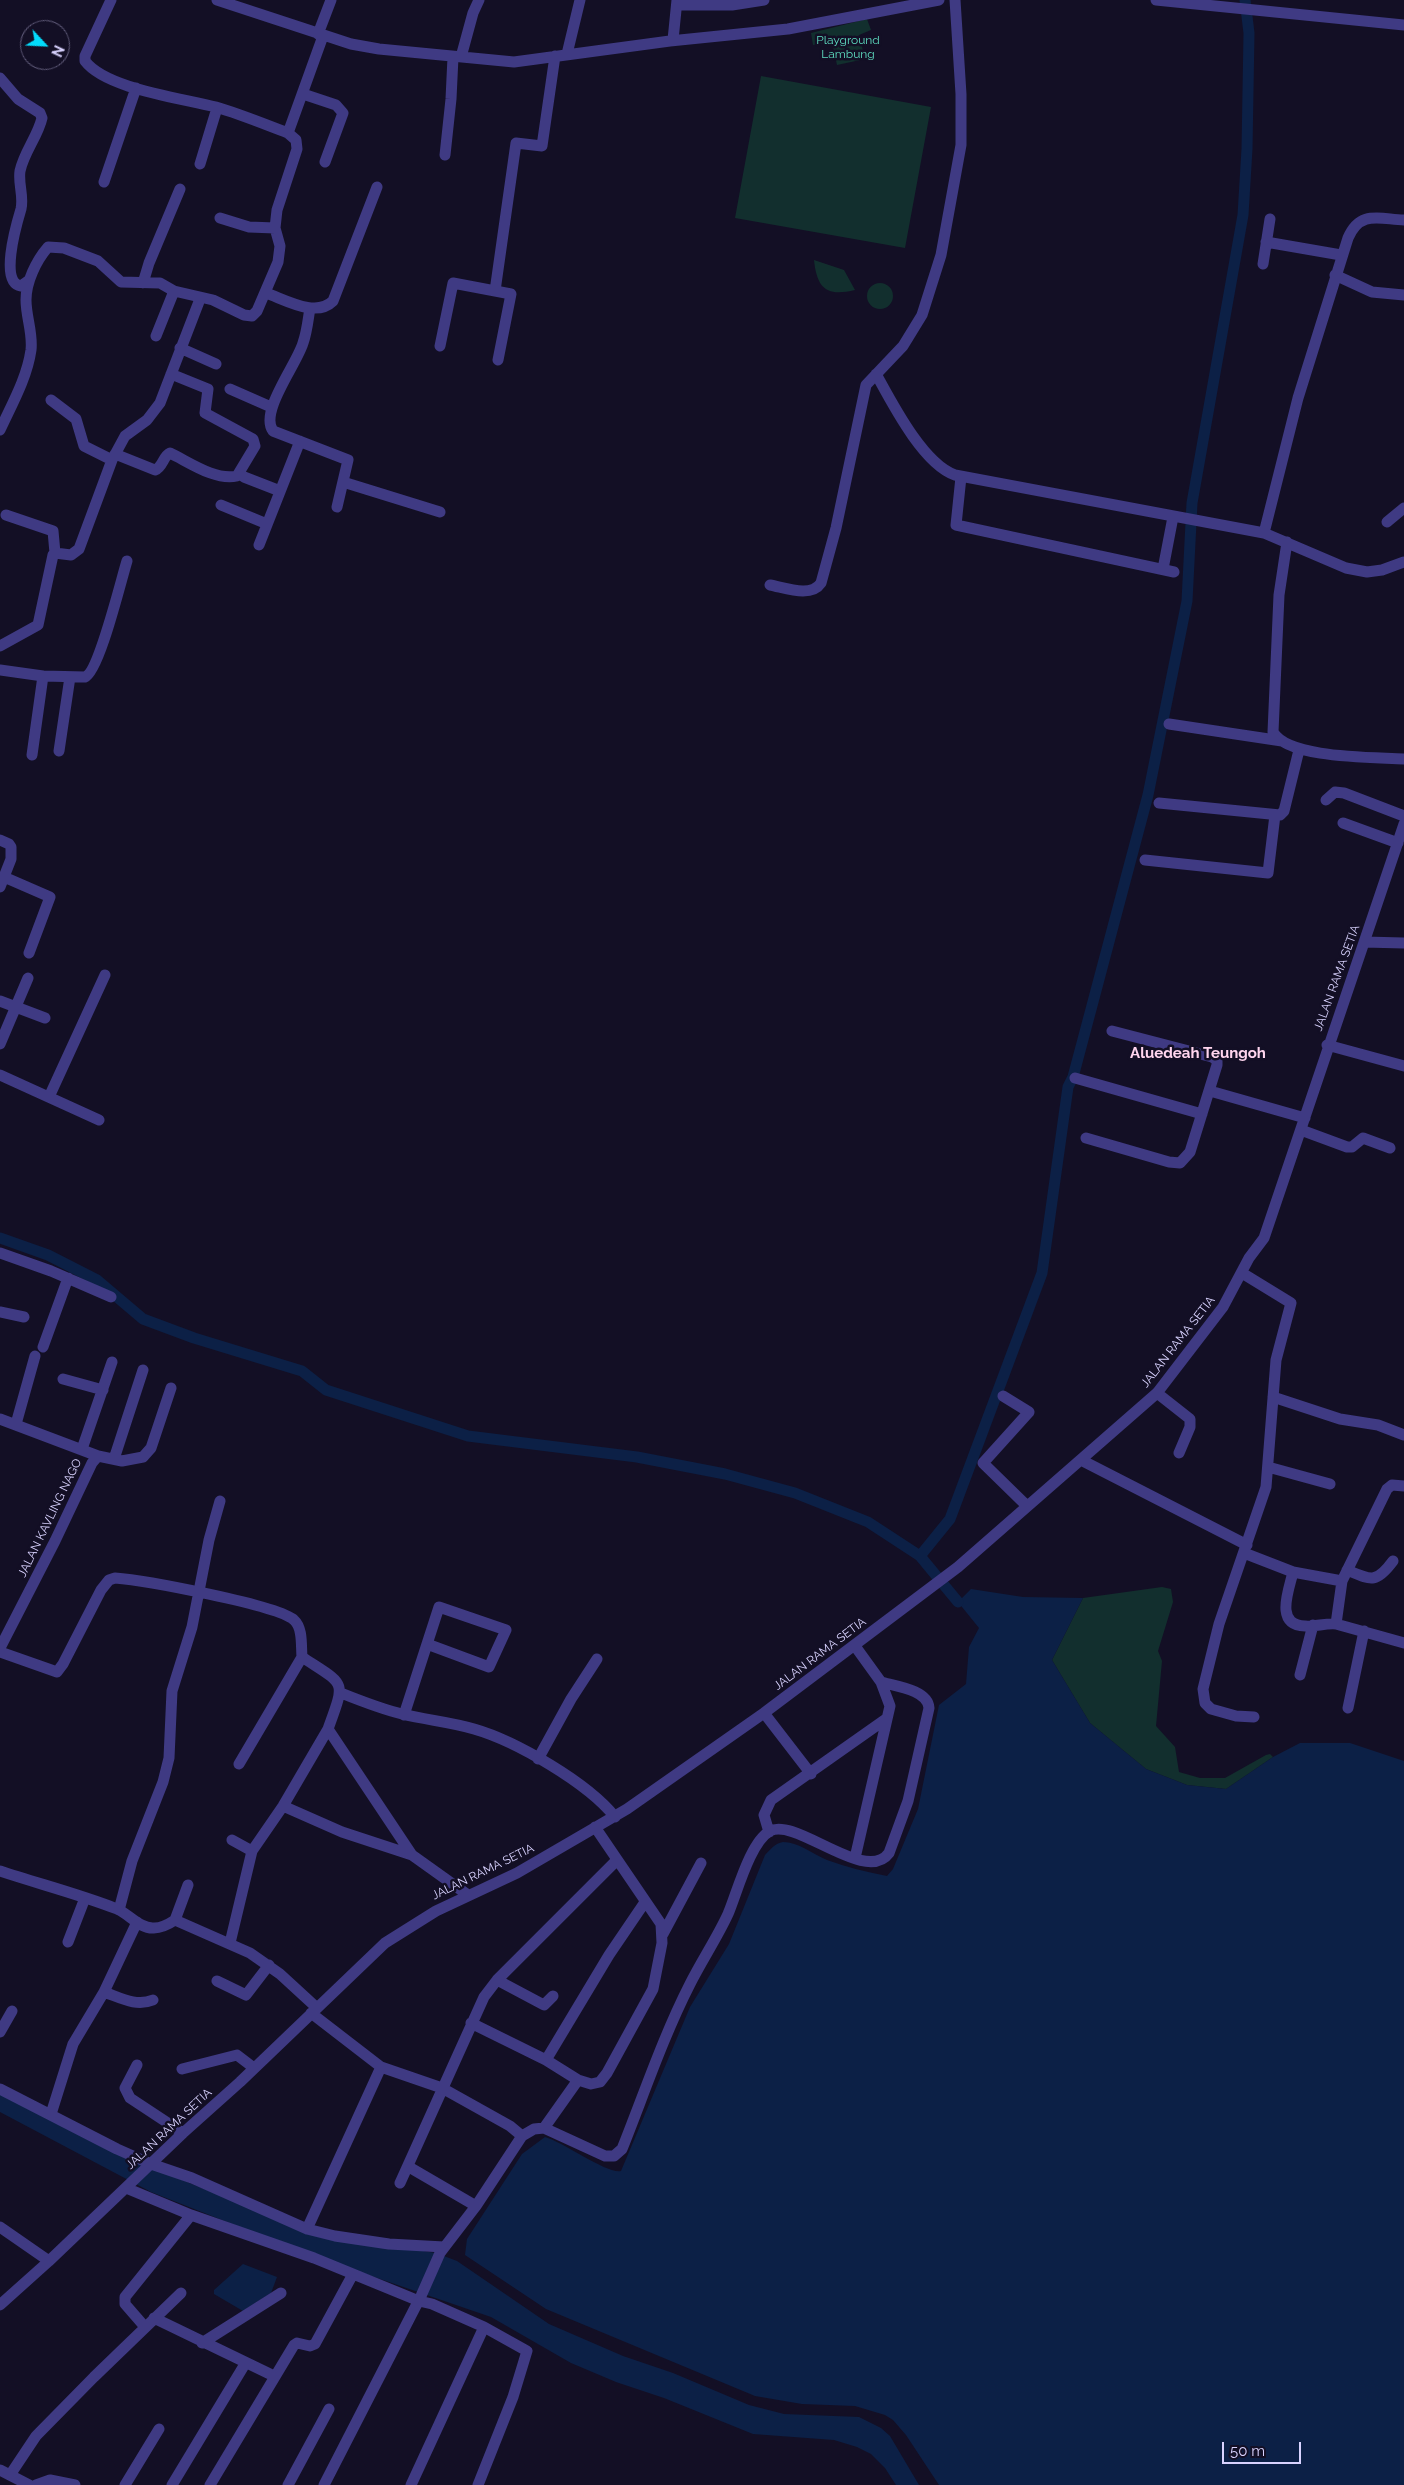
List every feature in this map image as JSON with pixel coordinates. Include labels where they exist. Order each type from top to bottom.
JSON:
[{"type":"street","points":[[0,430],[24,379],[31,351],[31,328],[26,300],[28,281],[42,254],[48,247],[56,246],[98,261],[121,282],[160,283],[174,291],[200,299],[213,300],[244,315],[252,316],[257,311],[266,293],[280,252],[275,228],[277,210],[297,149],[296,140],[288,133],[217,108],[136,88],[102,76],[85,61],[87,48],[111,0]]},
{"type":"street","points":[[217,0],[321,35],[379,50],[514,62],[673,40],[788,29],[899,4],[939,0]]},
{"type":"street","points":[[288,133],[304,94],[331,0]]},
{"type":"street","points":[[445,155],[457,57],[479,0]]},
{"type":"street","points":[[568,54],[580,0]]},
{"type":"street","points":[[673,40],[677,3],[732,6],[764,0]]},
{"type":"street","points":[[770,585],[809,592],[818,588],[821,583],[836,528],[862,395],[866,385],[902,346],[922,315],[941,255],[961,145],[961,94],[954,0]]},
{"type":"street","points":[[1156,0],[1250,7],[1404,25]]},
{"type":"street","points":[[495,291],[516,143],[542,146],[555,56]]},
{"type":"street","points":[[0,78],[18,99],[40,113],[42,118],[21,166],[22,204],[4,241],[1,262],[2,273],[6,279],[22,286],[28,281]]},
{"type":"street","points":[[104,182],[136,88]]},
{"type":"street","points":[[304,94],[336,105],[343,112],[325,162]]},
{"type":"street","points":[[200,164],[217,108]]},
{"type":"street","points":[[266,293],[310,308],[324,308],[333,301],[377,187]]},
{"type":"street","points":[[143,283],[149,263],[180,189]]},
{"type":"street","points":[[220,218],[249,227],[275,228]]},
{"type":"street","points":[[1264,533],[1298,398],[1341,255],[1352,228],[1360,220],[1366,218],[1404,220]]},
{"type":"street","points":[[1262,264],[1270,219]]},
{"type":"street","points":[[1266,242],[1341,255]]},
{"type":"street","points":[[1335,275],[1372,292],[1404,295]]},
{"type":"street","points":[[440,346],[453,283],[511,294],[498,360]]},
{"type":"street","points":[[156,336],[174,291]]},
{"type":"street","points":[[55,553],[71,555],[80,549],[114,457],[125,436],[154,412],[160,402],[200,299]]},
{"type":"street","points":[[310,308],[304,342],[272,407],[269,423],[273,431],[348,460],[337,507]]},
{"type":"street","points":[[180,348],[216,364]]},
{"type":"street","points":[[52,400],[76,419],[84,446],[155,470],[160,468],[166,456],[170,453],[217,475],[230,478],[236,476],[255,446],[253,439],[205,413],[208,389],[171,374]]},
{"type":"street","points":[[876,374],[913,435],[942,468],[961,477],[1264,533],[1346,568],[1368,572],[1382,570],[1404,562]]},
{"type":"street","points":[[230,389],[272,407]]},
{"type":"street","points":[[258,545],[300,441]]},
{"type":"street","points":[[244,477],[280,492]]},
{"type":"street","points":[[961,477],[956,525],[1169,570],[1178,518]]},
{"type":"street","points":[[343,482],[440,512]]},
{"type":"street","points":[[221,505],[267,524]]},
{"type":"street","points":[[1387,522],[1404,508]]},
{"type":"street","points":[[0,646],[38,625],[41,618],[52,558],[55,553],[53,531],[6,515]]},
{"type":"street","points":[[1287,542],[1279,594],[1272,723],[1275,736],[1299,750],[1404,759]]},
{"type":"street","points":[[0,670],[43,676],[88,676],[96,664],[127,560]]},
{"type":"street","points":[[32,755],[43,676]]},
{"type":"street","points":[[59,751],[70,677]]},
{"type":"street","points":[[1169,724],[1284,742]]},
{"type":"street","points":[[1159,804],[1280,815],[1284,811],[1299,750]]},
{"type":"street","points":[[1326,800],[1335,792],[1344,793],[1404,816]]},
{"type":"street","points":[[1144,860],[1268,873],[1275,815]]},
{"type":"street","points":[[1343,823],[1398,843]]},
{"type":"street","name":"JALAN RAMA SETIA","points":[[0,2305],[49,2261],[385,1943],[436,1911],[517,1873],[615,1817],[764,1713],[958,1567],[1157,1393],[1223,1307],[1264,1238],[1305,1118],[1327,1045],[1404,824]]},
{"type":"street","points":[[0,840],[11,847],[11,859],[2,882],[50,897],[29,953]]},
{"type":"street","points":[[1364,942],[1404,943]]},
{"type":"street","points":[[49,1097],[104,975]]},
{"type":"street","points":[[0,1044],[28,978]]},
{"type":"street","points":[[0,1001],[45,1018]]},
{"type":"street","points":[[1086,1138],[1169,1162],[1180,1163],[1190,1152],[1217,1064],[1216,1058],[1112,1031]]},
{"type":"street","points":[[1327,1045],[1404,1066]]},
{"type":"street","points":[[0,1075],[99,1120]]},
{"type":"street","points":[[1075,1078],[1202,1114]]},
{"type":"street","points":[[1210,1091],[1305,1118]]},
{"type":"street","points":[[1301,1130],[1347,1147],[1352,1147],[1363,1138],[1390,1148]]},
{"type":"street","points":[[0,1253],[68,1278],[111,1297]]},
{"type":"street","points":[[1242,1273],[1291,1303],[1276,1360],[1268,1467],[1262,1502],[1219,1624],[1203,1689],[1205,1703],[1211,1709],[1236,1716],[1254,1717]]},
{"type":"street","points":[[43,1347],[68,1278]]},
{"type":"street","points":[[0,1312],[24,1317]]},
{"type":"street","points":[[16,1424],[35,1356]]},
{"type":"street","points":[[82,1449],[112,1362]]},
{"type":"street","points":[[114,1459],[143,1370]]},
{"type":"street","points":[[63,1379],[103,1390]]},
{"type":"street","name":"JALAN KAVLING NAGO","points":[[0,1648],[92,1463],[98,1456],[114,1459],[139,1459],[147,1454],[171,1388]]},
{"type":"street","points":[[1157,1393],[1190,1419],[1190,1427],[1179,1453]]},
{"type":"street","points":[[1003,1396],[1029,1412],[983,1463],[1026,1506]]},
{"type":"street","points":[[1274,1397],[1340,1419],[1378,1426],[1404,1435]]},
{"type":"street","points":[[0,1419],[98,1456]]},
{"type":"street","points":[[1081,1460],[1246,1549],[1293,1572],[1375,1579],[1384,1573],[1393,1561]]},
{"type":"street","points":[[1268,1467],[1330,1484]]},
{"type":"street","points":[[1336,1624],[1344,1576],[1387,1489],[1392,1485],[1404,1486]]},
{"type":"street","points":[[119,1910],[132,1861],[163,1782],[168,1758],[172,1691],[192,1627],[209,1540],[220,1501]]},
{"type":"street","points":[[1293,1572],[1285,1609],[1287,1617],[1298,1625],[1336,1624],[1404,1643]]},
{"type":"street","points":[[0,1652],[56,1672],[63,1664],[101,1590],[112,1578],[122,1578],[243,1602],[293,1618],[299,1629],[302,1657],[239,1764]]},
{"type":"street","points":[[404,1715],[438,1607],[506,1630],[489,1667],[427,1644]]},
{"type":"street","points":[[1300,1675],[1313,1625]]},
{"type":"street","points":[[1348,1708],[1364,1631]]},
{"type":"street","points":[[854,1858],[890,1706],[881,1682],[855,1646]]},
{"type":"street","points":[[230,1943],[252,1851],[283,1806],[328,1729],[341,1693],[340,1686],[336,1680],[302,1657]]},
{"type":"street","points":[[538,1759],[570,1699],[597,1659]]},
{"type":"street","points":[[324,2485],[420,2299],[442,2250],[476,2206],[522,2136],[534,2129],[544,2128],[605,2156],[614,2156],[622,2149],[690,1984],[719,1932],[754,1852],[769,1832],[787,1830],[854,1858],[877,1862],[883,1860],[889,1853],[908,1801],[926,1729],[929,1708],[925,1698],[914,1692],[881,1682]]},
{"type":"street","points":[[341,1693],[404,1715],[482,1731],[538,1759],[588,1790],[615,1817]]},
{"type":"street","points":[[764,1713],[811,1774]]},
{"type":"street","points":[[769,1832],[764,1815],[768,1803],[886,1720]]},
{"type":"street","points":[[328,1729],[412,1854]]},
{"type":"street","points":[[283,1806],[342,1832],[412,1854],[468,1895]]},
{"type":"street","points":[[596,1827],[616,1861],[661,1924],[663,1934]]},
{"type":"street","points":[[232,1840],[252,1851]]},
{"type":"street","points":[[400,2183],[409,2167],[442,2088],[484,1997],[497,1980],[616,1861]]},
{"type":"street","points":[[471,2023],[546,2060],[578,2080],[592,2084],[600,2082],[612,2066],[653,1989],[663,1934],[702,1863]]},
{"type":"street","points":[[0,1871],[119,1910],[137,1922],[154,1928],[175,1920],[188,1885]]},
{"type":"street","points":[[68,1942],[85,1898]]},
{"type":"street","points":[[546,2060],[610,1955],[645,1902]]},
{"type":"street","points":[[175,1920],[230,1943],[269,1965],[314,2010],[381,2067],[442,2088],[486,2112],[522,2136]]},
{"type":"street","points":[[51,2114],[73,2044],[104,1992],[137,1922]]},
{"type":"street","points":[[217,1981],[246,1995],[269,1965]]},
{"type":"street","points":[[497,1980],[544,2005],[553,1996]]},
{"type":"street","points":[[104,1992],[134,2003],[145,2003],[153,2000]]},
{"type":"street","points":[[0,2032],[12,2011]]},
{"type":"street","points":[[182,2069],[237,2055],[254,2068]]},
{"type":"street","points":[[137,2065],[125,2088],[130,2098],[183,2133]]},
{"type":"street","points":[[307,2229],[381,2067]]},
{"type":"street","points":[[544,2128],[578,2080]]},
{"type":"street","points":[[0,2089],[151,2164],[192,2178],[307,2229],[335,2236],[442,2250]]},
{"type":"street","points":[[409,2167],[476,2206]]},
{"type":"street","points":[[127,2187],[191,2214],[420,2299],[484,2327],[526,2351],[513,2397],[478,2485]]},
{"type":"street","points":[[145,2327],[125,2304],[126,2297],[191,2214]]},
{"type":"street","points":[[0,2227],[49,2261]]},
{"type":"street","points":[[210,2485],[295,2343],[310,2346],[315,2344],[353,2274]]},
{"type":"street","points":[[29,2485],[5,2473],[36,2436],[181,2293]]},
{"type":"street","points":[[202,2343],[281,2293]]},
{"type":"street","points":[[154,2318],[245,2364],[274,2376]]},
{"type":"street","points":[[411,2485],[484,2327]]},
{"type":"street","points":[[172,2485],[245,2364]]},
{"type":"street","points":[[288,2485],[329,2409]]},
{"type":"street","points":[[125,2485],[159,2430]]},
{"type":"street","points":[[36,2485],[50,2480],[75,2485]]},
{"type":"green space","name":"Playground Lambung","points":[[867,19],[871,30],[859,35],[865,59],[837,65],[832,42],[813,45],[811,33]]},
{"type":"green space","points":[[761,76],[931,107],[905,248],[735,218]]},
{"type":"green space","points":[[814,260],[844,270],[855,290],[837,292],[825,288],[821,284],[815,270]]},
{"type":"green space","points":[[880,283],[889,287],[893,296],[889,305],[880,309],[871,305],[867,296],[871,287]]},
{"type":"green space","points":[[1162,1587],[1171,1589],[1173,1602],[1158,1651],[1162,1661],[1156,1726],[1175,1747],[1179,1772],[1200,1778],[1225,1778],[1266,1755],[1270,1754],[1273,1757],[1226,1789],[1187,1785],[1146,1769],[1090,1723],[1052,1660],[1083,1598]]},
{"type":"water","points":[[971,1589],[1023,1597],[1083,1598],[1052,1660],[1090,1723],[1146,1769],[1187,1785],[1226,1789],[1273,1757],[1300,1743],[1350,1743],[1404,1761],[1404,2485],[939,2485],[906,2435],[893,2420],[885,2415],[855,2406],[802,2404],[755,2396],[546,2309],[465,2255],[467,2239],[522,2154],[545,2137],[607,2168],[621,2171],[690,2007],[729,1944],[765,1855],[773,1847],[783,1842],[789,1843],[800,1846],[827,1860],[887,1876],[893,1869],[918,1809],[939,1705],[966,1684],[969,1647],[979,1628],[958,1602]]},
{"type":"water","points":[[0,2092],[133,2160],[315,2234],[436,2253],[457,2261],[549,2324],[623,2356],[673,2373],[749,2405],[784,2414],[859,2417],[881,2428],[890,2436],[919,2485],[896,2485],[885,2468],[871,2454],[857,2447],[834,2440],[753,2434],[571,2363],[491,2317],[316,2257],[151,2192],[0,2112]]},
{"type":"water","points":[[243,2264],[277,2277],[271,2293],[243,2311],[214,2294],[214,2290]]},
{"type":"waterway","points":[[958,1602],[920,1556],[950,1519],[1042,1273],[1068,1087],[1073,1077],[1148,795],[1187,601],[1192,503],[1243,215],[1247,149],[1249,33],[1245,0]]},
{"type":"waterway","points":[[0,1238],[48,1255],[97,1280],[143,1319],[194,1338],[302,1371],[326,1390],[468,1436],[637,1457],[725,1474],[795,1493],[868,1522],[920,1556]]},
{"type":"district","name":"Aluedeah Teungoh","points":[[1198,1053]]}]
